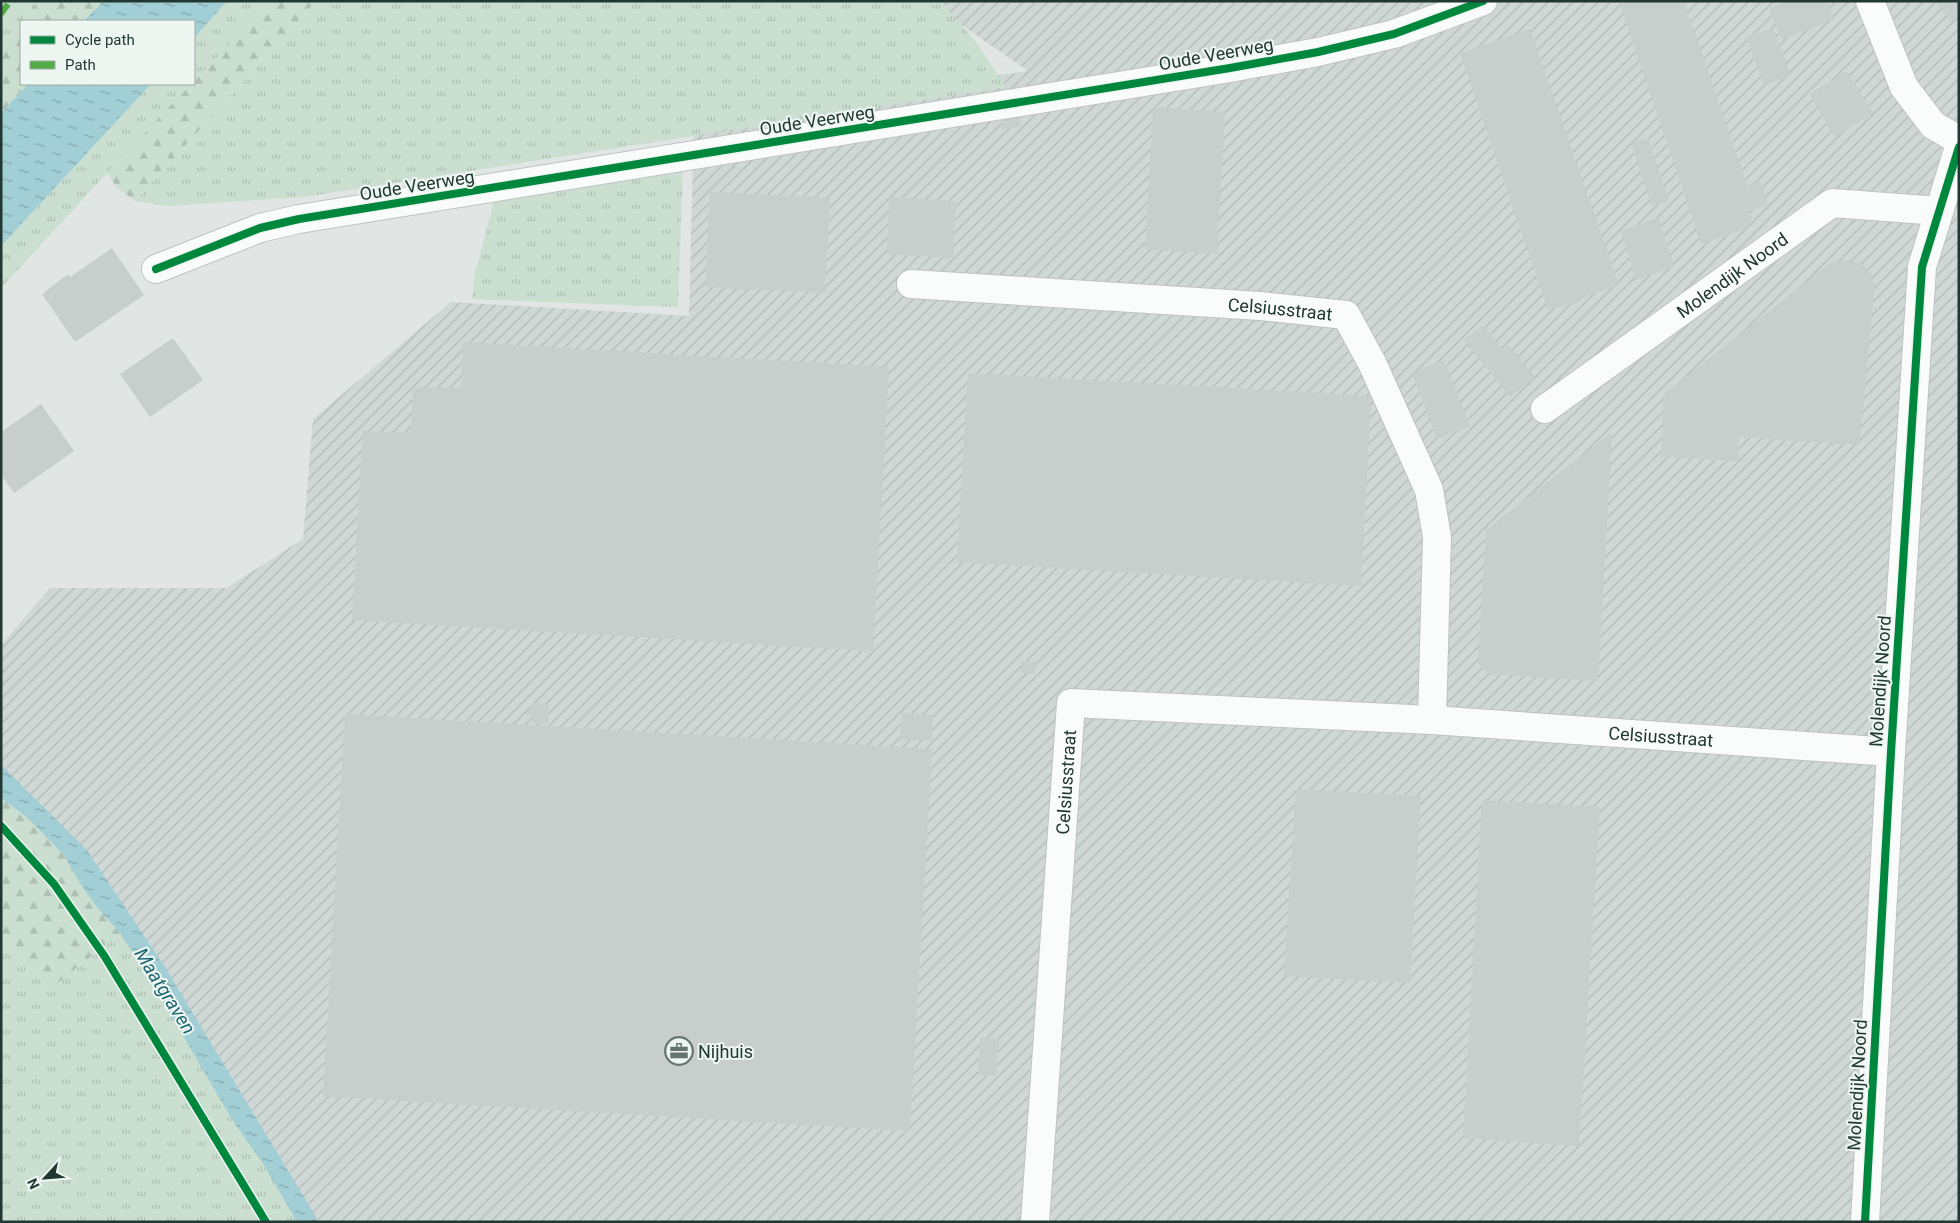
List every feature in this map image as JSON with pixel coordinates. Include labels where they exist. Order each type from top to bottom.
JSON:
[{"type":"street","name":"Oude Veerweg","points":[[156,269],[260,228],[299,219],[1318,52],[1394,34],[1483,1]]},
{"type":"street","points":[[1870,1],[1904,87],[1934,126],[1959,140]]},
{"type":"street","name":"Molendijk Noord","points":[[1864,1222],[1891,752],[1922,267],[1959,147]]},
{"type":"street","name":"Molendijk Noord","points":[[1546,410],[1832,203],[1939,211]]},
{"type":"street","name":"Celsiusstraat","points":[[911,284],[1260,306],[1346,315],[1373,365],[1429,490],[1437,537],[1432,720]]},
{"type":"street","name":"Celsiusstraat","points":[[1035,1222],[1071,703],[1432,720],[1891,752]]},
{"type":"shaded area","points":[[927,1],[1959,1],[1959,1222],[301,1222],[1,783],[1,645],[50,588],[226,588],[303,539],[313,419],[451,302],[689,316],[694,117],[1028,71]]},
{"type":"green space","points":[[1,1],[38,1],[20,20],[1,45]]},
{"type":"green space","points":[[38,1],[103,1],[85,20],[22,20]]},
{"type":"green space","points":[[227,1],[270,1],[195,83],[195,37]]},
{"type":"green space","points":[[270,1],[316,1],[135,201],[116,187],[107,173],[190,85],[195,85],[195,80]]},
{"type":"green space","points":[[316,1],[941,1],[976,42],[1006,87],[304,197],[166,206],[135,201]]},
{"type":"green space","points":[[20,22],[20,85],[27,85],[1,113],[1,45]]},
{"type":"green space","points":[[150,85],[193,85],[107,173],[1,288],[1,246]]},
{"type":"green space","points":[[683,163],[678,307],[472,299],[474,277],[495,197]]},
{"type":"green space","points":[[1,798],[29,819],[64,855],[96,906],[120,933],[50,989],[1,932]]},
{"type":"green space","points":[[1,932],[50,989],[120,933],[148,976],[233,1121],[262,1162],[297,1222],[1,1222]]},
{"type":"water","points":[[103,1],[227,1],[195,37],[195,20],[85,20]]},
{"type":"water","points":[[27,85],[150,85],[1,246],[1,113]]},
{"type":"water","name":"Maatgraven","points":[[1,765],[86,849],[165,967],[319,1222],[297,1222],[262,1162],[233,1121],[148,976],[120,933],[96,906],[64,855],[29,819],[1,798]]},
{"type":"building","points":[[1619,1],[1684,1],[1747,185],[1760,181],[1768,205],[1749,211],[1752,219],[1748,228],[1701,244]]},
{"type":"building","points":[[1787,1],[1827,1],[1834,19],[1782,40],[1769,9]]},
{"type":"building","points":[[1935,1],[1959,1],[1959,14],[1951,21]]},
{"type":"building","points":[[1773,28],[1791,76],[1764,85],[1746,37]]},
{"type":"building","points":[[1530,29],[1619,285],[1582,298],[1582,301],[1548,310],[1460,53]]},
{"type":"building","points":[[1847,71],[1873,113],[1835,137],[1809,94]]},
{"type":"building","points":[[1153,107],[1225,112],[1217,254],[1145,249]]},
{"type":"building","points":[[1018,112],[1021,126],[1002,129],[1000,115]]},
{"type":"building","points":[[1648,138],[1669,201],[1652,207],[1631,143]]},
{"type":"building","points":[[710,192],[830,198],[825,293],[705,287]]},
{"type":"building","points":[[889,197],[956,201],[953,258],[887,254]]},
{"type":"building","points":[[1658,217],[1674,266],[1636,280],[1621,231]]},
{"type":"building","points":[[112,248],[144,295],[75,342],[42,294],[68,274],[70,277]]},
{"type":"building","points":[[1847,260],[1863,265],[1871,274],[1875,285],[1866,371],[1870,371],[1867,373],[1859,445],[1834,443],[1834,447],[1832,447],[1832,443],[1739,437],[1738,461],[1661,457],[1664,394],[1824,268],[1834,262]]},
{"type":"building","points":[[1483,325],[1503,350],[1509,345],[1535,377],[1510,397],[1464,340]]},
{"type":"building","points":[[173,338],[203,380],[150,417],[120,374]]},
{"type":"building","points":[[463,342],[889,367],[873,651],[352,620],[363,431],[411,433],[413,387],[461,388]]},
{"type":"building","points":[[1444,360],[1470,426],[1437,439],[1412,373]]},
{"type":"building","points":[[968,373],[1371,396],[1361,586],[957,562]]},
{"type":"building","points":[[41,404],[74,451],[14,493],[1,475],[1,432]]},
{"type":"building","points":[[1612,432],[1598,681],[1489,674],[1478,663],[1486,530]]},
{"type":"building","points":[[1022,661],[1035,662],[1035,674],[1021,673]]},
{"type":"building","points":[[533,703],[549,704],[548,724],[532,723],[532,715],[526,714]]},
{"type":"building","points":[[902,713],[933,715],[932,741],[900,739]]},
{"type":"building","points":[[345,714],[932,749],[910,1131],[323,1096]]},
{"type":"building","points":[[1296,789],[1421,796],[1410,983],[1284,976]]},
{"type":"building","points":[[1482,800],[1600,807],[1579,1146],[1463,1138]]},
{"type":"building","points":[[980,1038],[999,1039],[996,1076],[978,1075]]},
{"type":"marked path","points":[[1,14],[10,1]]},
{"type":"cycle path","points":[[156,269],[260,228],[299,219],[1230,68],[1318,52],[1394,34],[1483,1]]},
{"type":"cycle path","points":[[1865,1222],[1891,752],[1922,267],[1959,147]]},
{"type":"cycle path","points":[[1,826],[54,884],[105,957],[266,1222]]},
{"type":"place","name":"Nijhuis","points":[[679,1051]]}]
